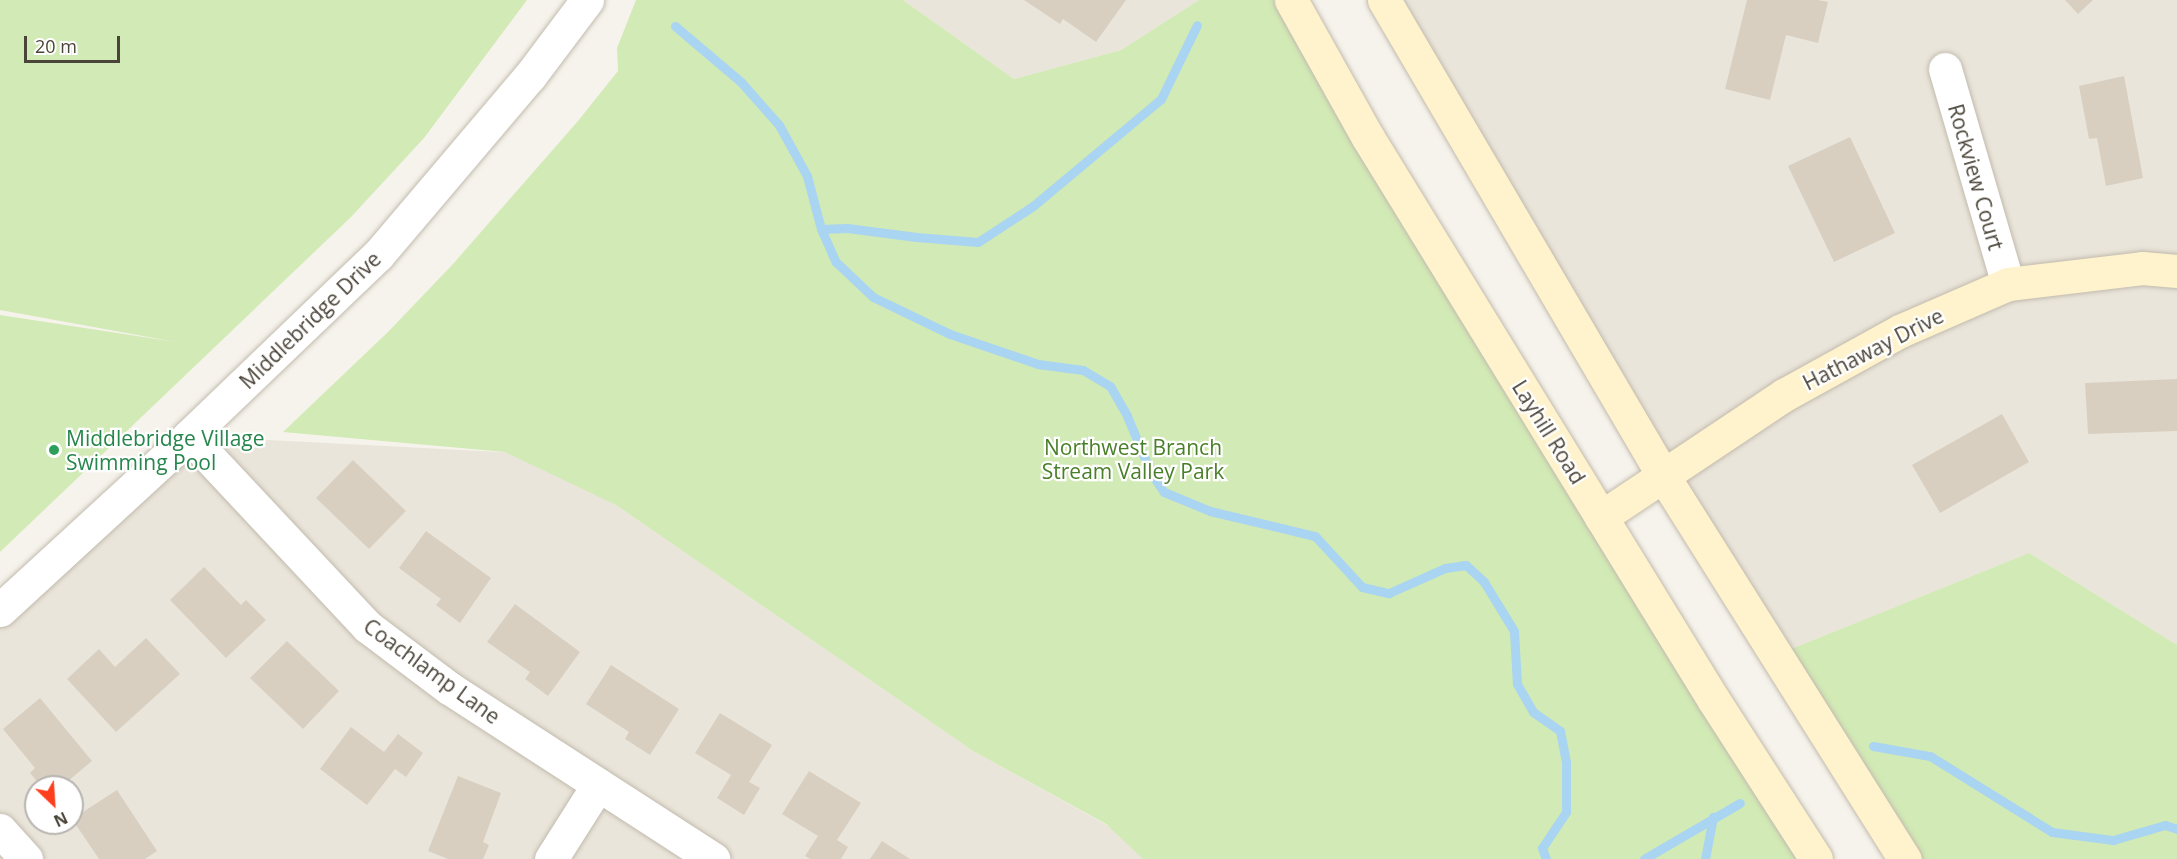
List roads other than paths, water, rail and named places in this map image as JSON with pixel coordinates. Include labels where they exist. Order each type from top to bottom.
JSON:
[{"type":"main road","name":"Layhill Road","points":[[1291,0],[1367,136],[1713,699],[1816,859]]},
{"type":"main road","points":[[1384,0],[1664,477],[1905,859]]},
{"type":"main road","name":"Hathaway Drive","points":[[1601,517],[1784,395],[1900,331],[2008,285],[2142,268],[2177,271]]},
{"type":"street","name":"Middlebridge Drive","points":[[0,610],[189,436],[378,255],[530,76],[587,0]]},
{"type":"street","name":"Rockview Court","points":[[1945,69],[2008,285]]},
{"type":"street","name":"Coachlamp Lane","points":[[189,436],[368,627],[449,688],[713,859]]},
{"type":"street","points":[[551,859],[598,785]]},
{"type":"street","points":[[0,830],[26,859]]},
{"type":"waterway","points":[[821,229],[847,228],[978,242],[1033,206],[1161,99],[1197,25]]},
{"type":"waterway","points":[[675,26],[741,82],[779,125],[807,176],[821,229],[836,262],[873,297],[950,334],[1038,364],[1083,370],[1110,386],[1127,416],[1151,473],[1164,492],[1210,511],[1315,536],[1362,587],[1389,593],[1445,568],[1466,565],[1484,582],[1514,631],[1517,684],[1533,712],[1560,731],[1566,762],[1566,812],[1542,848],[1546,859]]},
{"type":"waterway","points":[[1873,746],[1930,756],[2052,832],[2113,840],[2165,825],[2177,829]]},
{"type":"waterway","points":[[1644,859],[1740,803]]},
{"type":"waterway","points":[[1705,859],[1713,817]]},
{"type":"place","name":"Middlebridge Village Swimming Pool","points":[[54,450]]},
{"type":"park label","name":"Northwest Branch Stream Valley Park","points":[[1133,459]]}]
